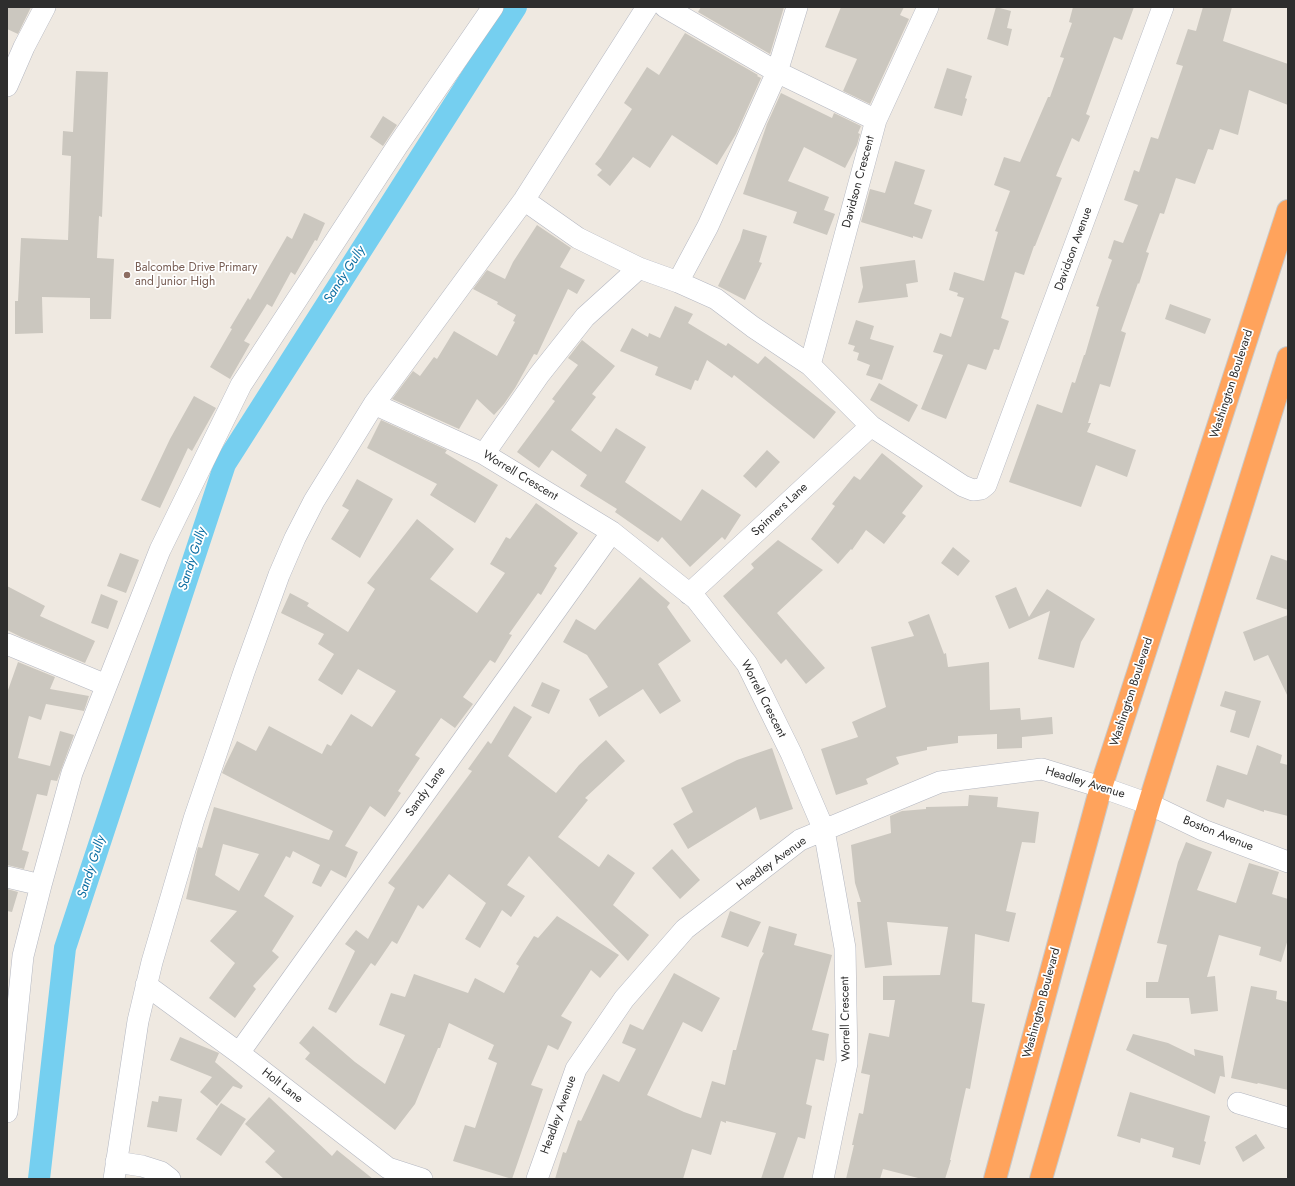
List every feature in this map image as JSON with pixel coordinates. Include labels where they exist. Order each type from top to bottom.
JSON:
[{"type":"highway","name":"Washington Boulevard","points":[[995,1179],[1101,787],[1288,211]]},
{"type":"highway","points":[[1041,1179],[1149,804],[1288,358]]},
{"type":"street","points":[[7,86],[24,47],[45,7]]},
{"type":"street","points":[[7,1112],[23,956],[41,885],[72,773],[160,550],[241,384],[398,145],[493,7]]},
{"type":"street","points":[[170,1179],[161,1172],[142,1166],[115,1171],[138,1021],[152,962],[194,819],[244,672],[295,538],[314,501],[374,404],[524,200],[647,7]]},
{"type":"street","points":[[665,7],[778,72],[876,120]]},
{"type":"street","points":[[678,282],[708,226],[778,72],[797,7]]},
{"type":"street","name":"Davidson Crescent","points":[[810,365],[876,120],[928,7]]},
{"type":"street","name":"Davidson Avenue","points":[[871,426],[963,486],[973,490],[981,489],[986,485],[1163,7]]},
{"type":"street","points":[[524,200],[578,238],[639,268],[678,282],[716,299],[753,327],[810,365],[871,426]]},
{"type":"street","points":[[484,454],[539,375],[585,317],[639,268]]},
{"type":"street","name":"Worrell Crescent","points":[[374,404],[484,454],[612,532],[696,599],[747,664],[791,754],[824,830],[845,948],[847,1063],[823,1179]]},
{"type":"street","name":"Spinners Lane","points":[[689,594],[871,426]]},
{"type":"street","name":"Sandy Lane","points":[[239,1053],[612,532]]},
{"type":"street","points":[[7,644],[106,685]]},
{"type":"street","name":"Headley Avenue","points":[[537,1179],[576,1069],[624,999],[685,929],[800,840],[940,782],[1042,769],[1101,787],[1149,804]]},
{"type":"street","name":"Boston Avenue","points":[[1149,804],[1203,830],[1288,862]]},
{"type":"street","points":[[7,877],[41,885]]},
{"type":"street","name":"Holt Lane","points":[[146,985],[239,1053],[388,1168],[422,1179]]},
{"type":"street","points":[[1238,1104],[1288,1118]]},
{"type":"building","points":[[7,7],[31,7],[18,34],[7,29]]},
{"type":"building","points":[[701,7],[784,7],[770,54],[698,12]]},
{"type":"building","points":[[841,7],[904,7],[900,15],[909,19],[870,104],[843,91],[857,59],[825,47]]},
{"type":"building","points":[[996,7],[1011,11],[1007,28],[1012,29],[1008,46],[987,39]]},
{"type":"building","points":[[1073,7],[1134,7],[1122,40],[1114,37],[1086,114],[1090,116],[1079,142],[1072,138],[1056,176],[1062,178],[1034,246],[1024,275],[1015,272],[1001,318],[1009,321],[999,350],[994,349],[986,370],[968,364],[946,419],[921,409],[943,355],[933,352],[940,333],[951,337],[964,298],[957,296],[958,293],[949,290],[954,272],[984,281],[998,232],[995,231],[1010,191],[994,185],[1004,157],[1020,162],[1048,97],[1050,97],[1064,58],[1060,57],[1072,23],[1069,22]]},
{"type":"building","points":[[1203,7],[1232,7],[1223,41],[1288,64],[1288,105],[1249,90],[1238,135],[1220,129],[1213,150],[1208,149],[1195,184],[1176,178],[1164,214],[1160,213],[1146,252],[1149,253],[1139,284],[1138,283],[1121,331],[1126,333],[1110,387],[1100,384],[1088,423],[1091,423],[1087,432],[1136,450],[1127,477],[1096,465],[1081,507],[1009,482],[1037,404],[1062,413],[1072,382],[1075,383],[1099,307],[1096,306],[1112,260],[1108,258],[1114,240],[1123,243],[1138,205],[1124,200],[1134,170],[1139,172],[1151,137],[1158,139],[1183,66],[1176,64],[1188,29],[1196,31]]},
{"type":"building","points":[[685,33],[761,78],[736,134],[717,165],[672,135],[650,168],[633,157],[610,186],[597,175],[602,170],[595,164],[632,109],[624,103],[647,67],[659,75]]},
{"type":"building","points":[[947,68],[972,76],[965,98],[967,99],[962,116],[934,108]]},
{"type":"building","points":[[76,71],[108,72],[102,217],[99,216],[97,258],[114,259],[111,319],[90,319],[90,298],[42,297],[43,333],[15,334],[15,301],[18,301],[21,238],[68,240],[71,156],[62,155],[63,131],[73,132]]},
{"type":"building","points":[[781,93],[832,118],[834,113],[861,126],[858,133],[860,134],[857,145],[845,168],[804,147],[788,181],[829,197],[824,210],[835,214],[827,235],[793,223],[797,212],[743,194],[767,124]]},
{"type":"building","points":[[383,116],[397,125],[383,146],[370,137]]},
{"type":"building","points":[[895,161],[925,170],[914,204],[932,210],[922,239],[913,236],[913,238],[861,222],[870,189],[885,193]]},
{"type":"building","points":[[304,213],[325,223],[317,241],[315,240],[295,275],[291,272],[272,307],[267,304],[244,341],[250,344],[230,379],[210,367],[232,329],[230,328],[248,298],[250,300],[287,236],[292,239]]},
{"type":"building","points":[[537,225],[571,248],[560,267],[585,280],[577,294],[568,289],[537,355],[534,354],[515,388],[504,404],[494,415],[477,399],[459,429],[392,399],[413,371],[420,376],[434,357],[437,359],[454,331],[497,356],[515,322],[513,321],[516,315],[497,304],[498,302],[473,289],[487,270],[505,279],[513,262]]},
{"type":"building","points":[[743,229],[767,236],[759,262],[762,263],[745,300],[718,286],[740,240]]},
{"type":"building","points":[[915,260],[918,282],[906,284],[908,297],[858,303],[863,287],[860,267]]},
{"type":"building","points":[[1170,304],[1211,319],[1205,334],[1165,319]]},
{"type":"building","points":[[675,306],[693,314],[688,323],[726,346],[728,343],[758,364],[765,356],[836,412],[814,439],[734,375],[732,378],[707,360],[698,381],[695,380],[691,390],[655,375],[658,367],[620,351],[632,328],[648,337],[649,333],[660,338]]},
{"type":"building","points":[[856,320],[874,326],[870,339],[894,346],[882,380],[866,375],[870,365],[857,360],[859,353],[853,351],[855,346],[848,344]]},
{"type":"building","points":[[582,340],[615,366],[592,394],[596,397],[571,430],[601,452],[616,428],[646,447],[625,482],[681,521],[702,489],[741,515],[725,540],[722,537],[690,567],[662,537],[658,542],[615,512],[617,509],[580,486],[587,475],[552,450],[539,468],[517,452],[555,401],[552,399],[578,365],[568,358]]},
{"type":"building","points":[[879,383],[918,405],[909,422],[870,400]]},
{"type":"building","points":[[194,396],[216,408],[192,451],[188,448],[160,508],[141,500],[170,439]]},
{"type":"building","points":[[381,420],[447,450],[445,453],[498,485],[475,523],[430,495],[437,484],[367,448]]},
{"type":"building","points":[[767,450],[780,462],[756,488],[743,476]]},
{"type":"building","points":[[882,453],[923,486],[902,513],[906,516],[884,544],[866,530],[852,550],[851,549],[838,564],[811,539],[835,506],[832,504],[854,476],[860,480]]},
{"type":"building","points":[[357,479],[393,499],[360,558],[331,539],[349,510],[342,506]]},
{"type":"building","points":[[536,503],[578,533],[554,566],[557,568],[541,595],[538,593],[509,634],[512,635],[495,663],[490,660],[463,697],[473,704],[455,728],[441,718],[415,755],[420,758],[398,791],[401,793],[385,817],[370,806],[345,846],[358,852],[346,878],[331,870],[321,887],[312,883],[320,865],[293,851],[290,858],[286,856],[264,896],[294,916],[272,951],[279,957],[253,986],[256,989],[235,1018],[209,998],[235,963],[210,941],[237,911],[186,899],[198,847],[202,848],[214,807],[329,840],[333,831],[222,773],[237,741],[256,751],[269,726],[322,754],[327,744],[331,746],[351,714],[372,727],[396,691],[358,669],[342,695],[318,680],[334,654],[318,644],[324,634],[281,613],[290,593],[309,603],[307,606],[348,632],[375,589],[367,583],[417,519],[454,549],[430,579],[477,613],[505,573],[490,564],[506,537],[510,539]],"holes":[[[223,844],[259,854],[239,891],[215,875]]]},
{"type":"building","points":[[778,540],[823,570],[777,613],[825,668],[806,684],[786,659],[781,664],[723,596],[754,568],[751,564]]},
{"type":"building","points":[[953,547],[970,561],[958,576],[941,563]]},
{"type":"building","points":[[120,553],[139,560],[126,593],[107,586]]},
{"type":"building","points":[[1271,555],[1288,561],[1288,610],[1256,599]]},
{"type":"building","points":[[640,577],[670,603],[667,607],[691,641],[658,664],[681,701],[660,714],[643,689],[599,717],[589,699],[608,687],[587,655],[563,642],[576,619],[595,630]]},
{"type":"building","points":[[7,586],[45,606],[40,616],[95,641],[85,663],[7,630]]},
{"type":"building","points":[[1016,587],[1029,617],[1047,589],[1095,619],[1081,642],[1074,668],[1038,659],[1050,611],[1009,629],[995,596]]},
{"type":"building","points":[[101,594],[118,601],[108,629],[91,623]]},
{"type":"building","points":[[929,614],[944,654],[946,653],[948,667],[989,662],[990,710],[1020,708],[1021,720],[1052,717],[1053,734],[1022,737],[1022,748],[997,749],[997,734],[958,736],[958,743],[927,747],[927,750],[896,757],[899,764],[866,779],[868,784],[836,795],[821,749],[858,737],[852,722],[886,707],[871,647],[914,636],[908,622]]},
{"type":"building","points":[[1288,615],[1288,697],[1268,655],[1254,661],[1243,632]]},
{"type":"building","points":[[18,662],[55,677],[50,689],[89,696],[84,711],[46,704],[41,720],[29,716],[18,758],[50,766],[60,731],[74,735],[57,781],[51,780],[47,796],[37,794],[22,850],[29,852],[24,869],[7,865],[7,693]]},
{"type":"building","points":[[542,682],[560,690],[549,714],[531,706]]},
{"type":"building","points":[[1225,691],[1261,701],[1249,738],[1230,732],[1236,711],[1220,706]]},
{"type":"building","points":[[514,706],[532,717],[508,756],[556,793],[579,765],[606,740],[625,761],[585,798],[588,800],[558,837],[599,867],[608,854],[635,873],[613,905],[649,935],[628,961],[529,856],[507,885],[525,896],[511,917],[502,910],[480,948],[465,939],[486,903],[449,874],[423,909],[418,905],[397,944],[392,941],[375,966],[371,963],[336,1013],[328,1009],[355,951],[345,944],[356,930],[368,939],[395,888],[388,883],[472,771],[468,769],[488,741],[491,744]]},
{"type":"building","points":[[1257,745],[1282,755],[1280,763],[1288,765],[1288,816],[1264,810],[1264,812],[1227,799],[1224,808],[1206,801],[1217,765],[1247,775]]},
{"type":"building","points":[[772,748],[793,809],[760,820],[756,807],[688,849],[673,824],[693,812],[681,788],[737,760]]},
{"type":"building","points":[[969,795],[998,797],[997,807],[1039,812],[1035,843],[1022,842],[1006,911],[1016,913],[1009,942],[975,934],[972,1002],[985,1004],[970,1089],[966,1088],[951,1160],[945,1179],[922,1179],[883,1169],[880,1179],[846,1179],[854,1145],[852,1145],[859,1113],[863,1114],[870,1075],[861,1073],[869,1033],[889,1037],[895,1000],[883,1000],[883,976],[940,975],[948,927],[887,922],[892,965],[865,968],[857,902],[861,902],[855,883],[851,845],[891,833],[890,816],[902,811],[926,809],[926,807],[968,806]]},
{"type":"building","points":[[1186,842],[1212,852],[1197,890],[1236,903],[1249,863],[1279,872],[1272,894],[1288,899],[1288,939],[1281,962],[1259,955],[1261,947],[1219,935],[1207,977],[1215,976],[1218,1011],[1191,1014],[1189,998],[1146,998],[1146,982],[1158,982],[1167,945],[1157,943],[1178,862]]},
{"type":"building","points":[[672,849],[700,880],[680,899],[652,868]]},
{"type":"building","points":[[7,889],[18,892],[12,912],[7,911]]},
{"type":"building","points":[[730,911],[761,922],[748,947],[721,937]]},
{"type":"building","points":[[557,916],[619,955],[600,978],[591,970],[561,1016],[572,1022],[558,1050],[548,1045],[531,1085],[543,1089],[512,1179],[453,1161],[465,1125],[475,1128],[497,1063],[488,1059],[494,1045],[449,1023],[440,1048],[438,1048],[415,1104],[395,1130],[305,1059],[310,1053],[299,1043],[313,1026],[355,1062],[385,1084],[405,1035],[379,1025],[391,993],[405,997],[414,974],[468,993],[475,978],[504,993],[519,966],[516,964],[534,936],[538,938]]},
{"type":"building","points":[[769,926],[797,934],[794,945],[832,955],[812,1030],[829,1034],[824,1061],[816,1059],[806,1104],[812,1106],[805,1139],[798,1137],[783,1179],[761,1179],[776,1133],[721,1121],[711,1155],[692,1149],[683,1179],[555,1179],[563,1152],[566,1153],[578,1120],[581,1121],[603,1074],[619,1082],[636,1049],[622,1043],[630,1024],[643,1030],[674,973],[720,998],[702,1032],[683,1022],[647,1095],[701,1118],[712,1081],[725,1085],[733,1050],[736,1050],[760,960],[764,953],[762,952]]},
{"type":"building","points":[[1251,986],[1277,991],[1276,999],[1288,1002],[1288,1090],[1231,1078]]},
{"type":"building","points":[[1133,1034],[1168,1043],[1195,1056],[1194,1049],[1223,1056],[1225,1077],[1220,1076],[1215,1094],[1126,1050]]},
{"type":"building","points":[[180,1037],[219,1053],[215,1062],[243,1086],[241,1089],[233,1086],[217,1106],[200,1092],[212,1077],[170,1060]]},
{"type":"building","points":[[1130,1092],[1210,1116],[1204,1141],[1206,1142],[1200,1165],[1172,1157],[1174,1148],[1141,1138],[1140,1143],[1117,1136]]},
{"type":"building","points":[[159,1096],[182,1099],[177,1132],[147,1127],[152,1101],[158,1102]]},
{"type":"building","points":[[269,1097],[332,1156],[337,1150],[373,1179],[284,1179],[265,1162],[275,1151],[245,1124]]},
{"type":"building","points":[[221,1103],[246,1119],[221,1156],[196,1139]]},
{"type":"building","points":[[1256,1134],[1265,1148],[1243,1162],[1235,1147]]},
{"type":"waterway","name":"Sandy Gully","points":[[39,1179],[65,948],[225,464],[516,7]]},
{"type":"place","name":"Balcombe Drive Primary and Junior High","points":[[127,275]]}]
